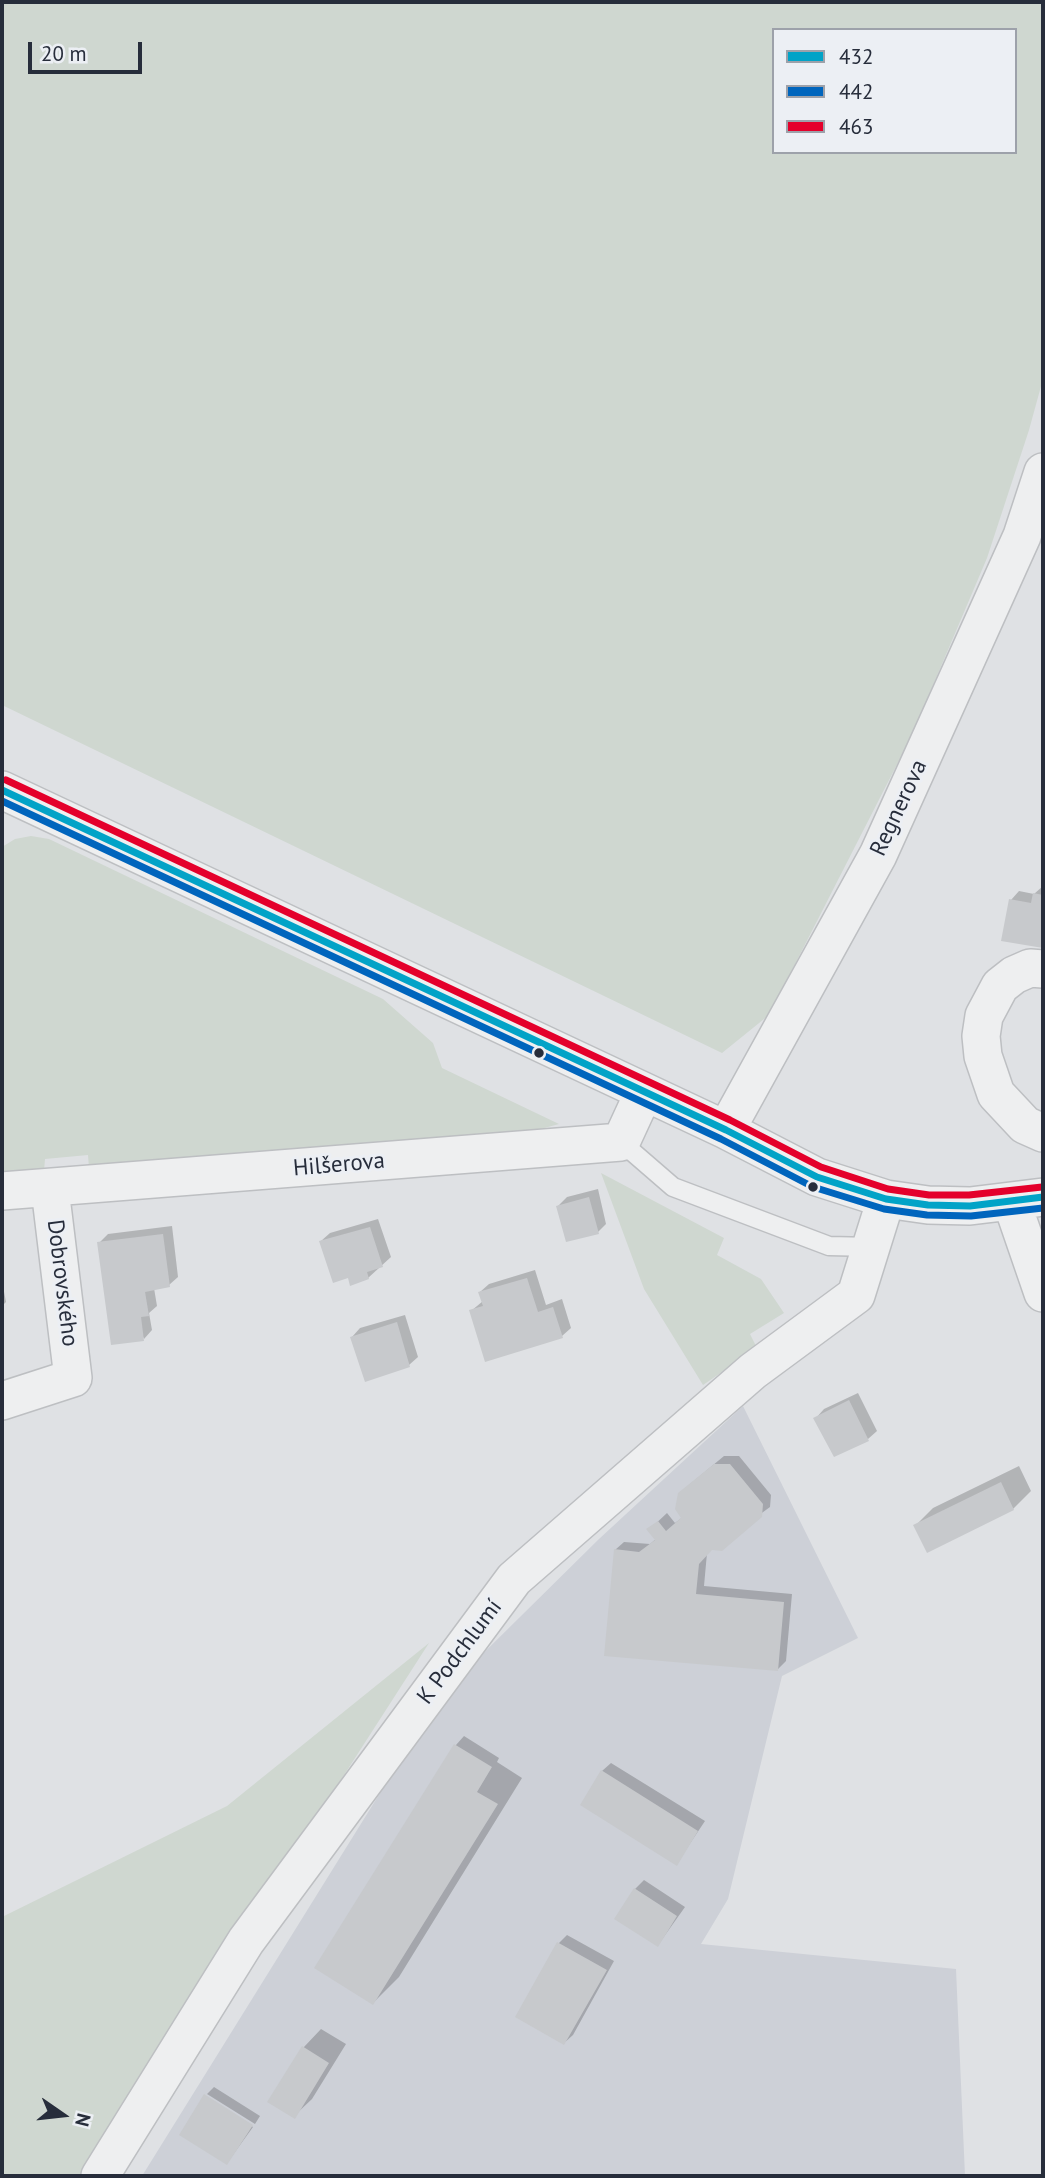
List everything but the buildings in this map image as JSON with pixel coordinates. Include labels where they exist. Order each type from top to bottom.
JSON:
[{"type":"street","name":"Regnerova","points":[[726,1130],[878,855],[1022,536],[1043,472]]},
{"type":"street","points":[[2,790],[726,1130],[817,1177],[886,1199],[928,1205],[1028,1200],[1043,1293]]},
{"type":"street","points":[[1043,969],[1030,968],[1014,975],[1000,986],[987,1008],[981,1036],[982,1055],[996,1094],[1026,1125],[1043,1133]]},
{"type":"street","points":[[621,1142],[644,1092]]},
{"type":"street","name":"Hilšerova","points":[[2,1191],[621,1142]]},
{"type":"street","name":"Dobrovského","points":[[2,1401],[74,1378],[50,1189]]},
{"type":"street","name":"K Podchlumí","points":[[100,2176],[246,1941],[514,1579],[753,1371],[856,1295],[886,1199]]},
{"type":"lane","points":[[621,1142],[673,1187],[829,1246],[872,1247]]},
{"type":"shaded area","points":[[2,2],[1043,2],[1043,379],[1029,430],[987,558],[911,737],[769,1015],[722,1053],[2,705]]},
{"type":"shaded area","points":[[31,836],[49,839],[383,999],[433,1043],[442,1068],[559,1124],[511,1137],[89,1168],[88,1155],[45,1159],[44,1171],[2,1173],[2,847],[15,839]]},
{"type":"shaded area","points":[[601,1173],[724,1238],[717,1255],[761,1279],[784,1313],[750,1334],[757,1348],[703,1385],[644,1289]]},
{"type":"shaded area","points":[[743,1406],[858,1638],[782,1676],[728,1899],[701,1944],[956,1969],[965,2176],[142,2176],[441,1695],[599,1539]]},
{"type":"shaded area","points":[[429,1643],[86,2176],[2,2176],[2,1917],[227,1806]]},
{"type":"transit line","name":"463","points":[[6,780],[730,1120],[821,1167],[888,1189],[929,1195],[969,1195],[1042,1187]]},
{"type":"transit line","name":"432","points":[[2,790],[726,1130],[817,1177],[886,1199],[928,1205],[970,1206],[1043,1197]]},
{"type":"transit line","name":"442","points":[[2,801],[721,1139],[813,1187],[884,1209],[927,1215],[971,1216],[1043,1208]]}]
